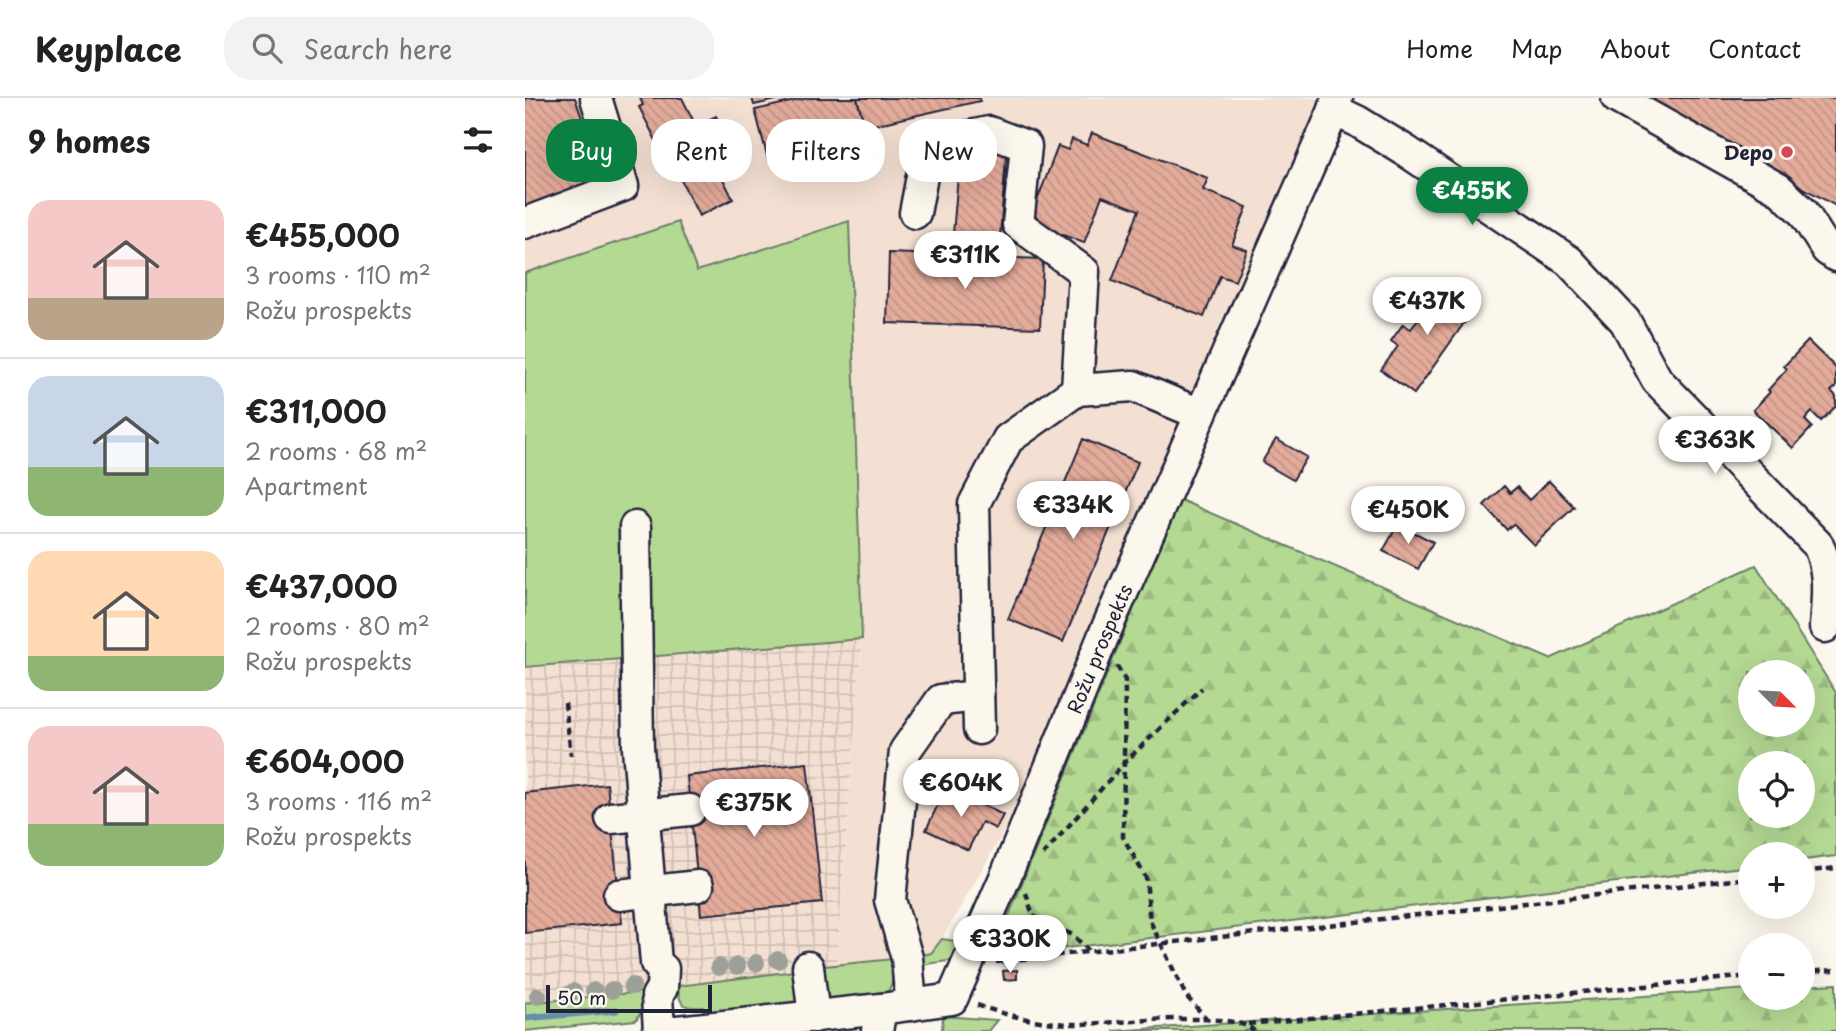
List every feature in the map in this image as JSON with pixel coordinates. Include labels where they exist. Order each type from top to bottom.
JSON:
[{"type":"street","points":[[525,223],[623,186],[596,98]]},
{"type":"street","points":[[1618,98],[1779,189],[1803,212],[1827,250],[1836,256]]},
{"type":"street","points":[[1336,104],[1357,121],[1569,261],[1625,321],[1657,380],[1818,545],[1825,561],[1828,586],[1825,627]]},
{"type":"street","name":"Rožu prospekts","points":[[952,999],[1007,873],[1103,637],[1336,104]]},
{"type":"street","points":[[915,213],[927,145],[989,132],[1025,146],[1017,224],[1084,272],[1077,390]]},
{"type":"street","points":[[979,729],[974,504],[1008,439],[1077,390],[1133,386],[1201,414]]},
{"type":"street","points":[[635,527],[638,748],[656,963],[663,969],[662,988],[657,996],[659,1031]]},
{"type":"street","points":[[911,1005],[907,958],[890,900],[905,751],[941,700],[978,696]]},
{"type":"street","points":[[611,818],[690,810]]},
{"type":"street","points":[[619,895],[698,886]]},
{"type":"street","points":[[808,967],[814,1017]]},
{"type":"street","points":[[677,1031],[814,1017],[879,1020],[911,1005],[952,999]]},
{"type":"path","points":[[1103,637],[1125,680],[1123,837],[1146,878],[1150,921],[1187,996],[1207,1019]]},
{"type":"path","points":[[1040,858],[1124,763],[1202,688]]},
{"type":"path","points":[[565,703],[571,755]]},
{"type":"path","points":[[1815,871],[1836,868]]},
{"type":"path","points":[[1007,873],[1022,879],[1033,916],[1073,935],[1089,951]]},
{"type":"path","points":[[995,962],[1738,878]]},
{"type":"path","points":[[1815,971],[1836,970]]},
{"type":"path","points":[[952,999],[1010,1017],[1071,1024],[1207,1019],[1248,1024],[1738,977]]},
{"type":"path","points":[[1248,1024],[1254,1031]]},
{"type":"shaded area","points":[[525,98],[1323,98],[1324,106],[1002,835],[931,954],[836,965],[862,639],[849,221],[697,271],[677,222],[525,273]]},
{"type":"shaded area","points":[[862,639],[836,965],[643,992],[525,1003],[525,667]]},
{"type":"green space","points":[[849,221],[862,639],[525,667],[525,273],[678,222],[697,271]]},
{"type":"green space","points":[[1178,499],[1550,659],[1756,565],[1836,693],[1836,856],[1815,859],[1815,842],[1738,842],[1738,867],[992,957]]},
{"type":"green space","points":[[942,939],[962,942],[955,960],[920,965],[918,956],[931,953]]},
{"type":"green space","points":[[893,959],[893,978],[886,995],[823,1001],[815,967]]},
{"type":"green space","points":[[802,970],[799,1005],[704,1014],[703,1007],[684,1005],[680,998],[678,986]]},
{"type":"green space","points":[[1836,984],[1836,1031],[1113,1031],[1738,990],[1738,1010],[1815,1010],[1815,985]]},
{"type":"green space","points":[[643,992],[642,1010],[636,1020],[525,1031],[525,1003]]},
{"type":"green space","points":[[943,1016],[997,1020],[988,1031],[942,1031]]},
{"type":"building","points":[[525,98],[575,98],[582,119],[546,119],[546,182],[604,182],[525,209]]},
{"type":"building","points":[[640,98],[682,98],[692,119],[651,119],[651,131],[639,107],[643,105]]},
{"type":"building","points":[[752,98],[785,98],[754,105]]},
{"type":"building","points":[[808,98],[857,98],[863,119],[766,119],[766,151],[755,110]]},
{"type":"building","points":[[857,98],[980,98],[980,101],[885,122],[885,119],[863,119]]},
{"type":"building","name":"Depo","points":[[1641,98],[1836,98],[1836,206]]},
{"type":"building","points":[[1092,133],[1208,178],[1203,190],[1247,207],[1232,245],[1247,250],[1235,281],[1220,276],[1204,317],[1112,281],[1139,210],[1102,196],[1084,243],[1029,222],[1058,146],[1068,150],[1072,139],[1087,145]]},
{"type":"building","points":[[997,143],[1007,144],[999,250],[952,246],[957,182],[997,182]]},
{"type":"building","points":[[682,182],[724,182],[733,199],[699,216]]},
{"type":"building","points":[[889,253],[1043,259],[1040,328],[887,323]]},
{"type":"building","points":[[1443,283],[1476,306],[1414,394],[1381,370],[1398,346],[1391,341],[1403,324],[1411,329],[1426,307],[1419,302],[1429,287],[1436,293]]},
{"type":"building","points":[[1808,341],[1836,368],[1836,387],[1831,391],[1836,396],[1836,406],[1821,421],[1812,412],[1805,420],[1812,427],[1793,448],[1753,410],[1787,369],[1784,366]]},
{"type":"building","points":[[1083,439],[1138,462],[1063,642],[1008,619]]},
{"type":"building","points":[[1276,439],[1307,457],[1293,480],[1262,462]]},
{"type":"building","points":[[1549,481],[1574,507],[1534,545],[1513,524],[1507,530],[1484,505],[1504,486],[1510,493],[1517,487],[1529,500]]},
{"type":"building","points":[[1398,524],[1433,542],[1418,569],[1383,551]]},
{"type":"building","points":[[807,763],[822,903],[701,915],[687,776]]},
{"type":"building","points":[[607,784],[622,923],[525,933],[525,793]]},
{"type":"building","points":[[946,787],[1003,815],[996,829],[982,822],[968,850],[926,830]]},
{"type":"building","points":[[1017,970],[1017,979],[1004,980],[1003,971]]},
{"type":"waterway","points":[[525,1018],[616,1010]]},
{"type":"place","name":"Depo","points":[[1787,152]]}]
